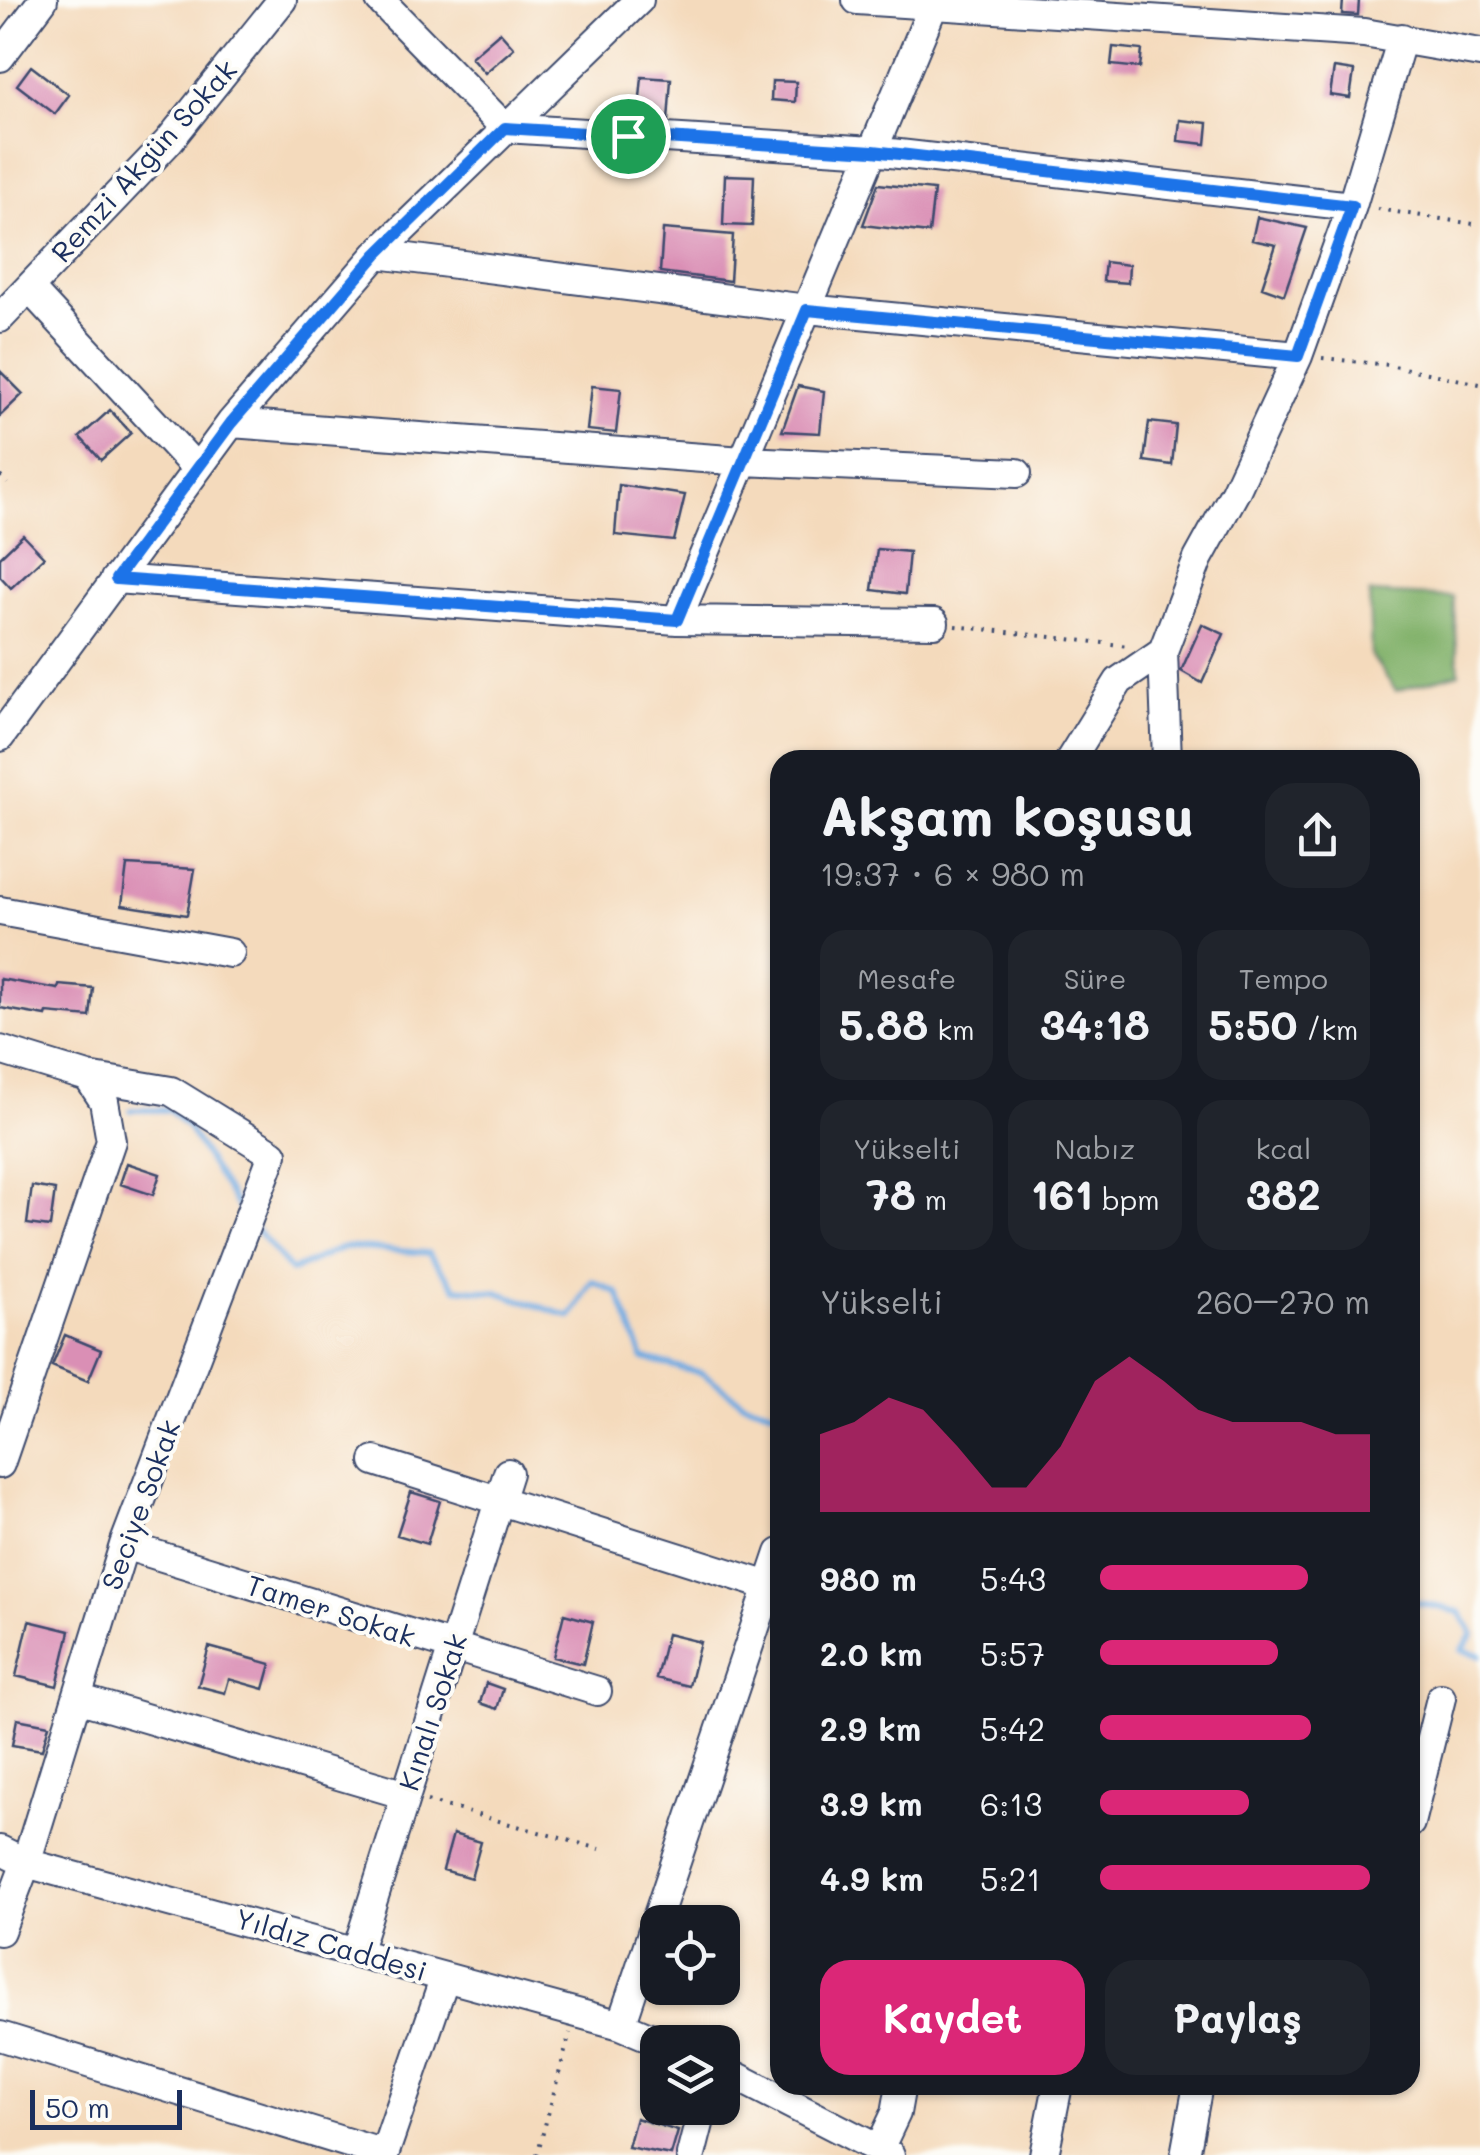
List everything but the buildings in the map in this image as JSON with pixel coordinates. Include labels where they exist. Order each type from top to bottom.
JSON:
[{"type":"street","points":[[0,57],[43,0]]},
{"type":"street","name":"Remzi Akgün Sokak","points":[[0,318],[168,142],[282,0]]},
{"type":"street","points":[[380,0],[505,128],[873,151],[1352,206]]},
{"type":"street","points":[[0,737],[231,423],[377,254],[639,0]]},
{"type":"street","points":[[857,0],[933,6],[1226,12],[1480,52]]},
{"type":"street","points":[[677,620],[933,6]]},
{"type":"street","points":[[1167,750],[1164,651],[1198,559],[1235,492],[1298,356],[1352,206],[1402,38]]},
{"type":"street","points":[[377,254],[807,310],[1298,356]]},
{"type":"street","points":[[30,289],[197,469]]},
{"type":"street","points":[[231,423],[743,461],[1017,473]]},
{"type":"street","points":[[116,579],[677,620],[934,623]]},
{"type":"street","points":[[1076,750],[1119,681],[1164,651]]},
{"type":"street","points":[[0,912],[230,953]]},
{"type":"street","points":[[0,1050],[88,1076],[104,1101],[110,1141],[0,1464]]},
{"type":"street","name":"Seciye Sokak","points":[[0,1931],[26,1863],[124,1544],[273,1154],[172,1091],[88,1076]]},
{"type":"street","points":[[375,1462],[770,1586]]},
{"type":"street","name":"Kınalı Sokak","points":[[358,1950],[508,1473]]},
{"type":"street","name":"Tamer Sokak","points":[[124,1544],[597,1691]]},
{"type":"street","points":[[621,2025],[770,1593]]},
{"type":"street","points":[[77,1698],[406,1795]]},
{"type":"street","points":[[1420,1782],[1441,1698]]},
{"type":"street","name":"Yıldız Caddesi","points":[[0,1850],[26,1863],[358,1950],[640,2033]]},
{"type":"street","points":[[0,2036],[384,2154],[444,1977]]},
{"type":"street","points":[[740,2078],[770,2094]]},
{"type":"street","points":[[773,2095],[884,2152],[900,2095]]},
{"type":"street","points":[[1044,2155],[1056,2095]]},
{"type":"street","points":[[1186,2155],[1196,2095]]},
{"type":"street","points":[[692,2155],[699,2125]]},
{"type":"path","points":[[1352,206],[1480,225]]},
{"type":"path","points":[[1298,356],[1389,365],[1480,384]]},
{"type":"path","points":[[0,476],[6,484]]},
{"type":"path","points":[[934,623],[1164,651]]},
{"type":"path","points":[[406,1795],[600,1849]]},
{"type":"path","points":[[537,2155],[575,2014]]},
{"type":"green space","points":[[1369,593],[1453,597],[1459,673],[1396,691],[1371,655]]},
{"type":"waterway","points":[[131,1110],[169,1110],[187,1127],[241,1212]]},
{"type":"waterway","points":[[256,1229],[291,1271],[344,1247],[428,1253],[456,1288],[497,1292],[571,1317],[592,1281],[618,1293],[643,1358],[702,1373],[744,1403],[770,1410]]},
{"type":"waterway","points":[[1420,1603],[1460,1612],[1473,1634],[1462,1650],[1480,1655]]},
{"type":"route","points":[[505,128],[628,136],[873,151],[1352,206],[1298,356],[807,310],[677,620],[116,579],[231,423],[377,254],[505,128]]}]
